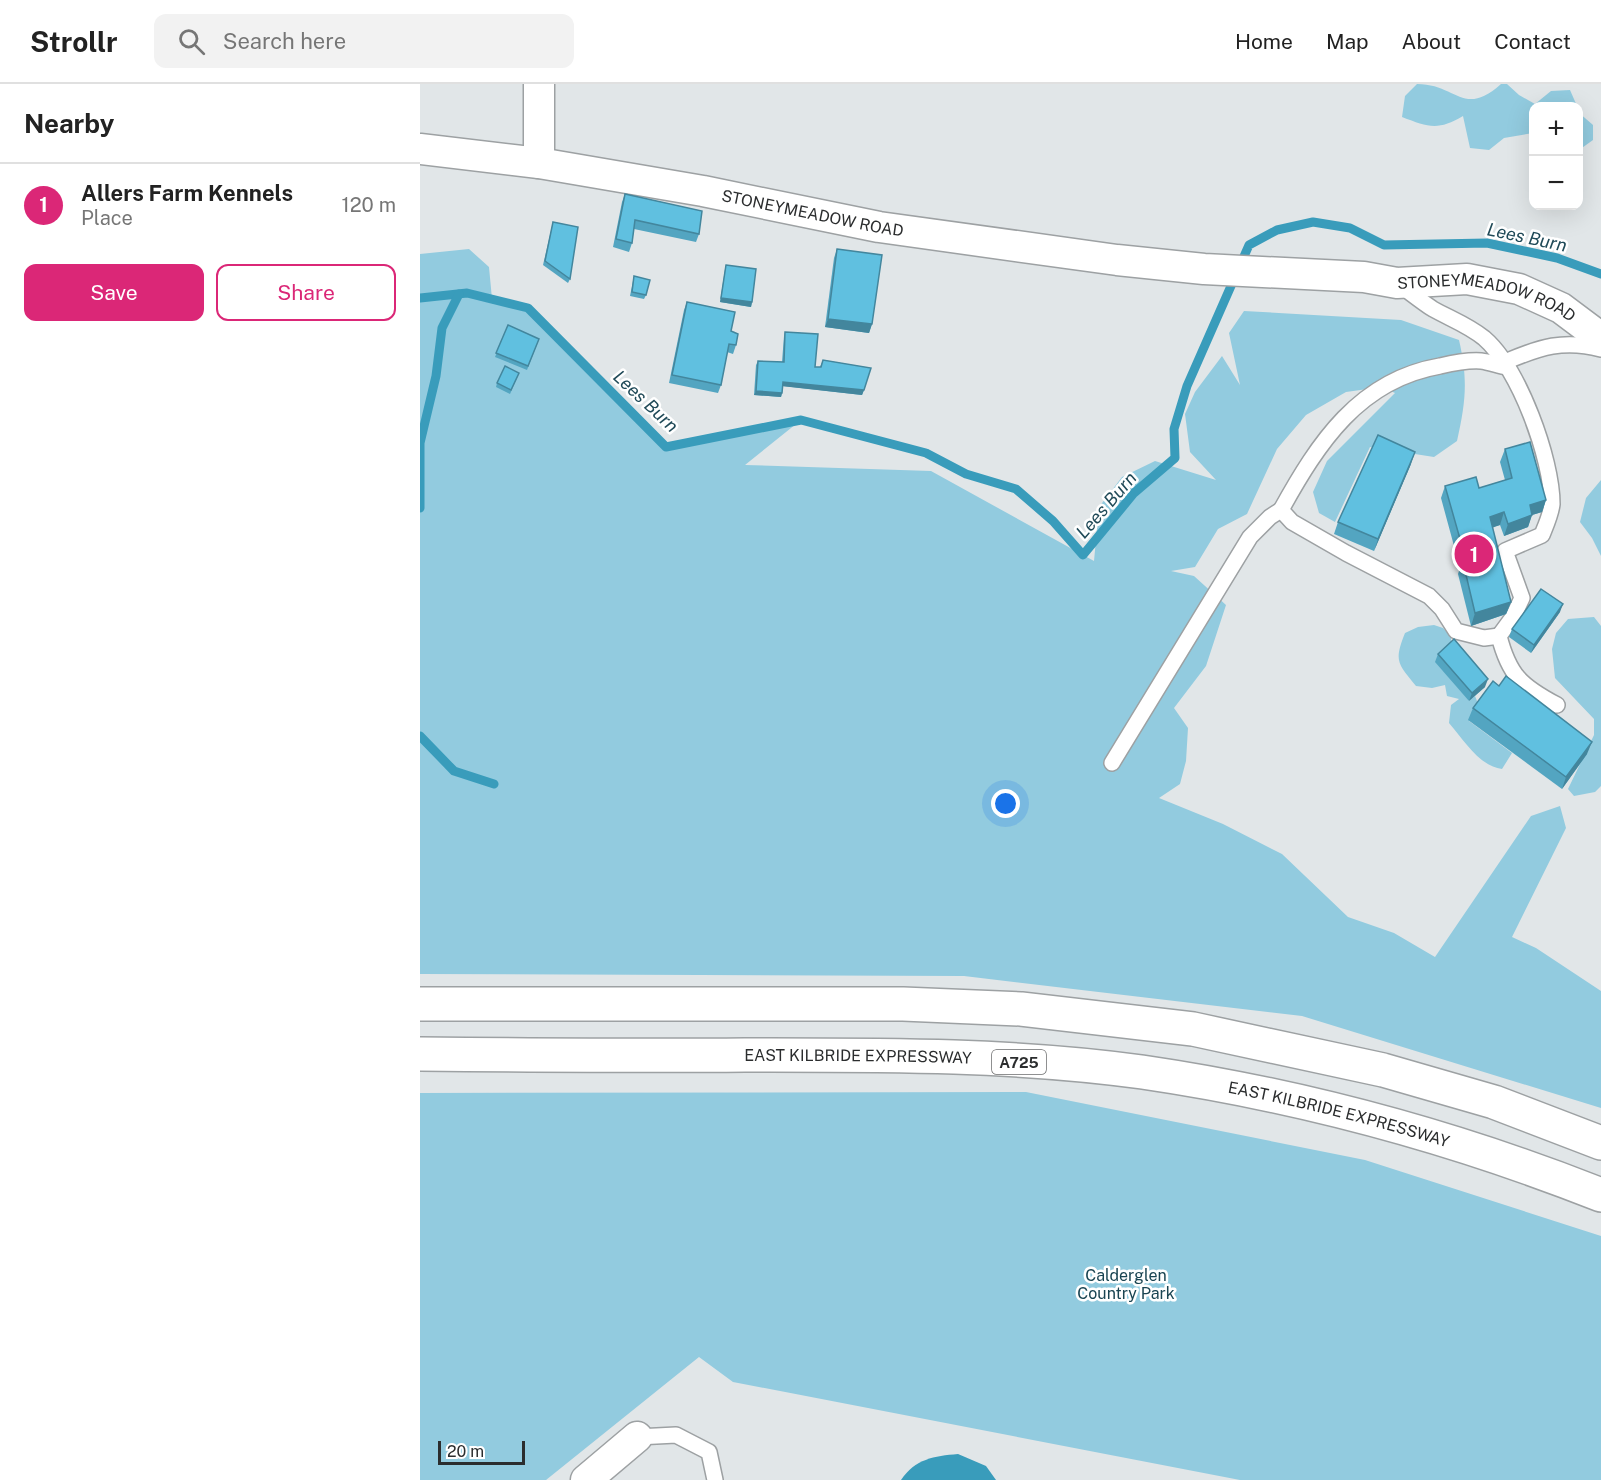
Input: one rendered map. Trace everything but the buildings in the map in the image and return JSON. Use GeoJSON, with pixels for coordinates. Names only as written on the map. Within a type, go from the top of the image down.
{"type":"FeatureCollection","features":[{"type":"Feature","properties":{"kind":"highway"},"geometry":{"type":"LineString","coordinates":[[420,1004],[903,1004],[1021,1010],[1193,1029],[1383,1070],[1494,1102],[1601,1143]]}},
{"type":"Feature","properties":{"kind":"highway","name":"EAST KILBRIDE EXPRESSWAY"},"geometry":{"type":"LineString","coordinates":[[420,1054],[881,1055],[1040,1063],[1140,1072],[1254,1091],[1458,1143],[1601,1195]]}},
{"type":"Feature","properties":{"kind":"street"},"geometry":{"type":"LineString","coordinates":[[539,84],[539,163]]}},
{"type":"Feature","properties":{"kind":"street","name":"STONEYMEADOW ROAD"},"geometry":{"type":"LineString","coordinates":[[420,150],[539,163],[703,191],[879,227],[1204,269],[1364,277],[1397,283],[1467,279],[1519,289],[1561,308],[1601,338]]}},
{"type":"Feature","properties":{"kind":"street"},"geometry":{"type":"LineString","coordinates":[[586,1480],[637,1437]]}},
{"type":"Feature","properties":{"kind":"lane"},"geometry":{"type":"LineString","coordinates":[[1397,283],[1434,309],[1464,323],[1486,340],[1507,364],[1524,397],[1550,477],[1552,507],[1542,535],[1505,551],[1522,598],[1499,636],[1508,666],[1520,682],[1532,692],[1557,705]]}},
{"type":"Feature","properties":{"kind":"lane"},"geometry":{"type":"LineString","coordinates":[[1112,763],[1250,537],[1270,517],[1281,510],[1322,441],[1352,409],[1382,387],[1427,368],[1480,361],[1507,364],[1527,352],[1577,342],[1601,349]]}},
{"type":"Feature","properties":{"kind":"lane"},"geometry":{"type":"LineString","coordinates":[[1281,510],[1292,522],[1429,596],[1442,609],[1456,631],[1484,638],[1499,636]]}},
{"type":"Feature","properties":{"kind":"lane"},"geometry":{"type":"LineString","coordinates":[[637,1437],[676,1435],[709,1452],[715,1480]]}},
{"type":"Feature","properties":{"kind":"green space"},"geometry":{"type":"Polygon","coordinates":[[[1417,84],[1431,85],[1468,99],[1488,94],[1501,84],[1507,84],[1531,102],[1529,102],[1529,134],[1504,138],[1489,150],[1470,148],[1463,116],[1440,126],[1419,123],[1402,117],[1405,96],[1417,84]]]}},
{"type":"Feature","properties":{"kind":"green space"},"geometry":{"type":"Polygon","coordinates":[[[1570,90],[1575,102],[1537,102],[1551,91],[1570,90]]]}},
{"type":"Feature","properties":{"kind":"green space"},"geometry":{"type":"Polygon","coordinates":[[[1583,116],[1593,125],[1593,140],[1583,147],[1583,116]]]}},
{"type":"Feature","properties":{"kind":"green space"},"geometry":{"type":"Polygon","coordinates":[[[469,249],[489,267],[492,299],[528,308],[666,447],[801,420],[745,465],[931,471],[1094,561],[1099,507],[1122,477],[1155,461],[1216,480],[1190,452],[1185,414],[1195,392],[1222,356],[1240,385],[1229,333],[1244,311],[1401,320],[1459,340],[1465,390],[1457,441],[1434,457],[1370,447],[1335,522],[1319,513],[1313,492],[1327,461],[1395,393],[1382,387],[1346,392],[1306,415],[1277,449],[1247,514],[1218,529],[1195,567],[1171,571],[1194,576],[1226,605],[1206,666],[1174,708],[1188,728],[1186,761],[1180,784],[1159,798],[1223,824],[1282,854],[1348,917],[1394,933],[1435,957],[1531,816],[1560,806],[1566,828],[1512,937],[1536,948],[1601,991],[1601,1108],[1302,1016],[964,976],[420,974],[420,254],[469,249]]]}},
{"type":"Feature","properties":{"kind":"green space"},"geometry":{"type":"Polygon","coordinates":[[[1601,480],[1601,556],[1592,538],[1580,522],[1586,498],[1601,480]]]}},
{"type":"Feature","properties":{"kind":"green space"},"geometry":{"type":"Polygon","coordinates":[[[1594,617],[1601,626],[1601,786],[1595,792],[1574,796],[1568,789],[1594,735],[1594,719],[1555,678],[1552,649],[1556,633],[1568,619],[1594,617]]]}},
{"type":"Feature","properties":{"kind":"green space"},"geometry":{"type":"Polygon","coordinates":[[[1434,625],[1443,628],[1451,636],[1451,648],[1469,701],[1475,696],[1479,706],[1469,721],[1512,753],[1502,769],[1479,758],[1449,723],[1451,705],[1459,699],[1447,696],[1445,685],[1432,688],[1416,686],[1401,667],[1399,650],[1405,633],[1418,627],[1434,625]]]}},
{"type":"Feature","properties":{"kind":"green space","name":"Calderglen Country Park"},"geometry":{"type":"Polygon","coordinates":[[[1026,1092],[1365,1160],[1601,1236],[1601,1480],[1240,1480],[733,1382],[699,1357],[546,1480],[420,1480],[420,1093],[1026,1092]]]}},
{"type":"Feature","properties":{"kind":"shaded area"},"geometry":{"type":"Polygon","coordinates":[[[958,1454],[986,1466],[996,1480],[901,1480],[912,1467],[919,1463],[941,1456],[958,1454]]]}},
{"type":"Feature","properties":{"kind":"waterway","name":"Lees Burn"},"geometry":{"type":"LineString","coordinates":[[420,298],[467,293],[528,308],[666,447],[801,420],[926,453],[966,474],[1016,489],[1053,521],[1083,555],[1134,493],[1175,458],[1174,429],[1187,386],[1249,245],[1277,230],[1313,222],[1350,228],[1384,245],[1487,243],[1557,258],[1601,274]]}},
{"type":"Feature","properties":{"kind":"waterway"},"geometry":{"type":"LineString","coordinates":[[420,508],[420,443],[436,376],[442,328],[459,294]]}},
{"type":"Feature","properties":{"kind":"waterway"},"geometry":{"type":"LineString","coordinates":[[420,736],[454,771],[494,784]]}},
{"type":"Feature","properties":{"kind":"place","name":"Allers Farm Kennels"},"geometry":{"type":"Point","coordinates":[1474,554]}}]}
